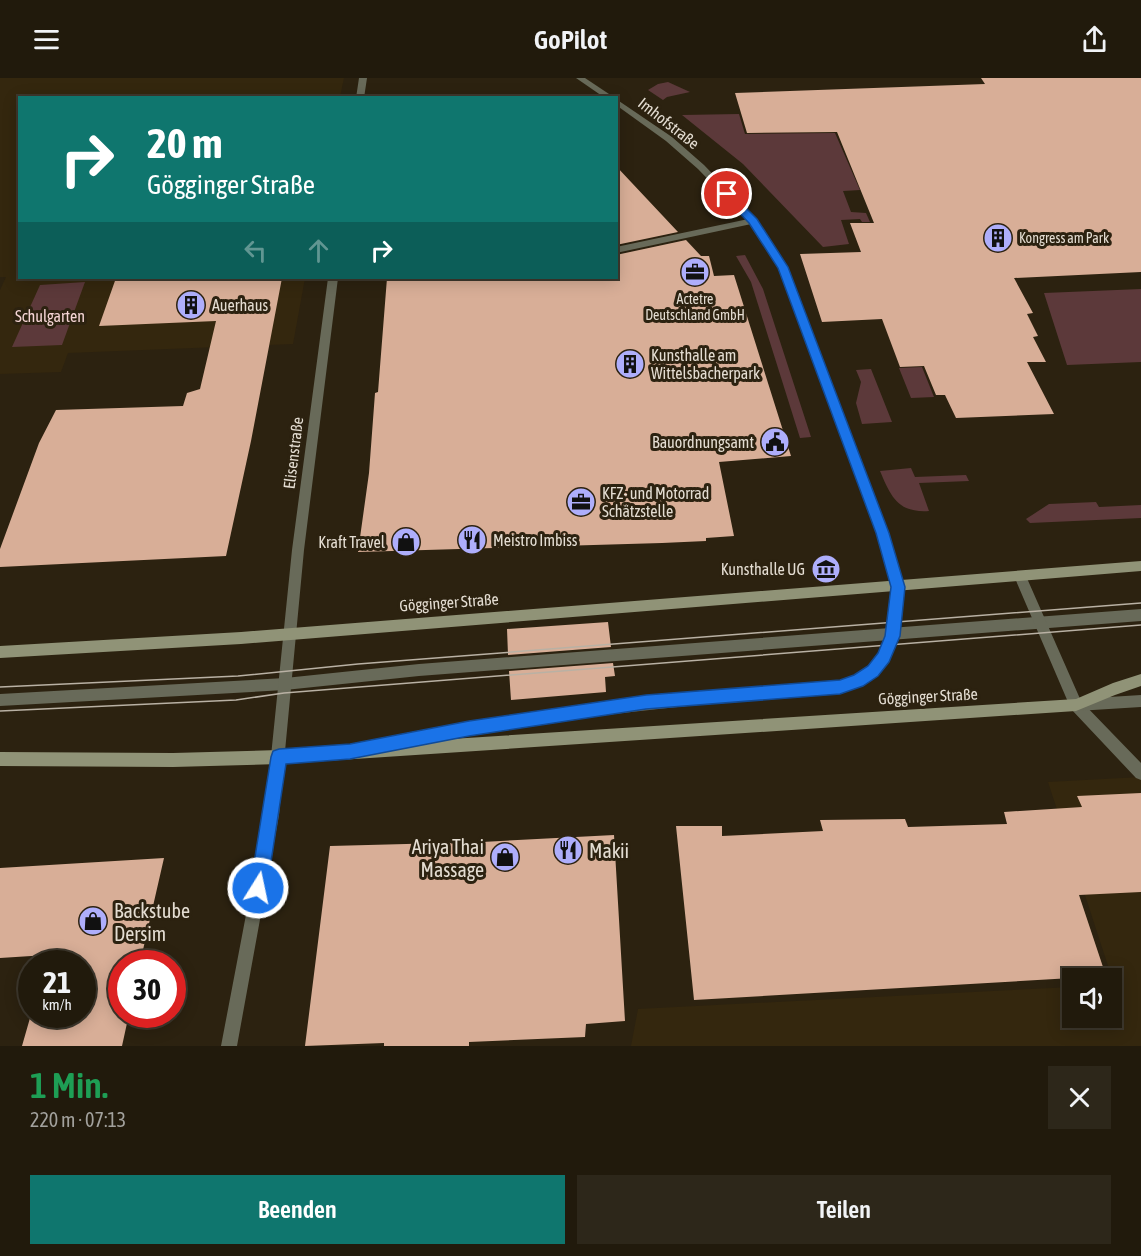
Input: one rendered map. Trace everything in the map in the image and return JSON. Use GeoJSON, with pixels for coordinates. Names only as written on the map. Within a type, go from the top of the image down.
{"type":"FeatureCollection","features":[{"type":"Feature","properties":{"kind":"main road","name":"Gögginger Straße"},"geometry":{"type":"LineString","coordinates":[[0,652],[242,638],[1141,566]]}},
{"type":"Feature","properties":{"kind":"main road","name":"Gögginger Straße"},"geometry":{"type":"LineString","coordinates":[[0,759],[173,760],[279,757],[1076,705],[1141,680]]}},
{"type":"Feature","properties":{"kind":"street"},"geometry":{"type":"LineString","coordinates":[[360,96],[363,78]]}},
{"type":"Feature","properties":{"kind":"street"},"geometry":{"type":"LineString","coordinates":[[580,78],[608,96]]}},
{"type":"Feature","properties":{"kind":"street","name":"Imhofstraße"},"geometry":{"type":"LineString","coordinates":[[618,102],[669,139],[693,160],[753,221],[783,267],[883,533],[898,587]]}},
{"type":"Feature","properties":{"kind":"street"},"geometry":{"type":"LineString","coordinates":[[618,250],[753,221]]}},
{"type":"Feature","properties":{"kind":"street","name":"Elisenstraße"},"geometry":{"type":"LineString","coordinates":[[290,633],[297,549],[333,279]]}},
{"type":"Feature","properties":{"kind":"street"},"geometry":{"type":"LineString","coordinates":[[1020,576],[1076,705],[1141,773]]}},
{"type":"Feature","properties":{"kind":"street","name":"Gögginger Straße"},"geometry":{"type":"LineString","coordinates":[[350,752],[406,739],[600,708],[646,702],[840,687],[858,681],[873,671],[884,657],[892,636],[898,587]]}},
{"type":"Feature","properties":{"kind":"street"},"geometry":{"type":"LineString","coordinates":[[0,700],[285,684],[419,670],[892,636],[1141,615]]}},
{"type":"Feature","properties":{"kind":"street"},"geometry":{"type":"LineString","coordinates":[[229,1046],[272,815],[290,633]]}},
{"type":"Feature","properties":{"kind":"street","name":"Gögginger Straße"},"geometry":{"type":"LineString","coordinates":[[1076,705],[1141,701]]}},
{"type":"Feature","properties":{"kind":"shaded area"},"geometry":{"type":"Polygon","coordinates":[[[0,78],[344,78],[340,96],[18,96],[18,279],[305,279],[293,344],[68,353],[61,372],[0,374],[0,290],[6,277],[0,277],[0,78]]]}},
{"type":"Feature","properties":{"kind":"shaded area"},"geometry":{"type":"Polygon","coordinates":[[[1141,777],[1141,1046],[631,1046],[638,1009],[1062,988],[1062,1028],[1122,1028],[1122,968],[1109,968],[1048,782],[1141,777]]]}},
{"type":"Feature","properties":{"kind":"green space"},"geometry":{"type":"Polygon","coordinates":[[[668,82],[690,92],[663,100],[648,90],[658,84],[668,82]]]}},
{"type":"Feature","properties":{"kind":"green space"},"geometry":{"type":"Polygon","coordinates":[[[739,114],[745,134],[835,133],[860,190],[843,191],[851,212],[866,213],[870,222],[862,222],[860,219],[841,220],[849,244],[823,247],[743,164],[682,115],[739,114]]]}},
{"type":"Feature","properties":{"kind":"green space"},"geometry":{"type":"Polygon","coordinates":[[[745,255],[763,289],[811,437],[800,438],[751,282],[736,256],[745,255]]]}},
{"type":"Feature","properties":{"kind":"green space","name":"Schulgarten"},"geometry":{"type":"Polygon","coordinates":[[[85,282],[62,345],[12,347],[40,285],[85,282]]]}},
{"type":"Feature","properties":{"kind":"green space"},"geometry":{"type":"Polygon","coordinates":[[[1141,289],[1141,362],[1067,365],[1044,293],[1141,289]]]}},
{"type":"Feature","properties":{"kind":"green space"},"geometry":{"type":"Polygon","coordinates":[[[922,367],[934,397],[911,398],[899,368],[922,367]]]}},
{"type":"Feature","properties":{"kind":"green space"},"geometry":{"type":"Polygon","coordinates":[[[871,369],[892,422],[862,424],[856,403],[861,382],[856,370],[871,369]]]}},
{"type":"Feature","properties":{"kind":"green space"},"geometry":{"type":"Polygon","coordinates":[[[911,468],[915,477],[966,475],[969,481],[919,483],[929,511],[918,511],[897,502],[880,471],[911,468]]]}},
{"type":"Feature","properties":{"kind":"green space"},"geometry":{"type":"Polygon","coordinates":[[[1096,502],[1099,507],[1141,505],[1141,518],[1030,523],[1026,519],[1049,504],[1096,502]]]}},
{"type":"Feature","properties":{"kind":"building","name":"Kongress am Park"},"geometry":{"type":"Polygon","coordinates":[[[981,78],[1141,78],[1141,272],[1014,278],[1033,313],[1027,314],[1038,336],[1033,337],[1046,362],[1027,362],[1054,414],[956,418],[945,395],[936,395],[924,366],[900,367],[882,319],[822,322],[800,254],[861,252],[850,223],[874,223],[837,132],[747,133],[735,93],[985,84],[981,78]]]}},
{"type":"Feature","properties":{"kind":"building"},"geometry":{"type":"Polygon","coordinates":[[[618,168],[678,232],[618,245],[618,168]]]}},
{"type":"Feature","properties":{"kind":"building"},"geometry":{"type":"Polygon","coordinates":[[[686,240],[701,256],[709,256],[714,276],[734,275],[791,456],[719,462],[734,536],[706,538],[706,541],[662,543],[358,552],[369,473],[375,393],[378,392],[387,279],[618,279],[618,255],[686,240]]]}},
{"type":"Feature","properties":{"kind":"building"},"geometry":{"type":"Polygon","coordinates":[[[116,279],[282,279],[226,556],[0,567],[0,549],[39,443],[56,410],[183,406],[187,393],[200,389],[216,321],[99,326],[116,279]]]}},
{"type":"Feature","properties":{"kind":"building"},"geometry":{"type":"Polygon","coordinates":[[[608,622],[611,647],[508,655],[507,629],[608,622]]]}},
{"type":"Feature","properties":{"kind":"building"},"geometry":{"type":"Polygon","coordinates":[[[613,663],[615,676],[605,677],[606,692],[511,700],[509,671],[613,663]]]}},
{"type":"Feature","properties":{"kind":"building"},"geometry":{"type":"Polygon","coordinates":[[[1141,793],[1141,892],[1079,895],[1103,968],[1062,968],[1062,979],[694,1000],[676,826],[722,826],[722,836],[823,831],[820,820],[905,819],[908,827],[1007,824],[1004,812],[1082,807],[1077,796],[1141,793]]]}},
{"type":"Feature","properties":{"kind":"building"},"geometry":{"type":"Polygon","coordinates":[[[614,835],[625,1021],[586,1024],[585,1037],[469,1042],[469,1046],[384,1046],[384,1043],[305,1046],[330,846],[482,842],[614,835]]]}},
{"type":"Feature","properties":{"kind":"building"},"geometry":{"type":"Polygon","coordinates":[[[164,858],[143,950],[108,950],[108,1028],[126,1028],[122,1046],[22,1046],[27,1028],[96,1028],[96,950],[18,950],[18,957],[0,958],[0,868],[164,858]]]}},
{"type":"Feature","properties":{"kind":"tram line"},"geometry":{"type":"LineString","coordinates":[[0,687],[238,676],[358,664],[1141,603]]}},
{"type":"Feature","properties":{"kind":"tram line"},"geometry":{"type":"LineString","coordinates":[[0,711],[236,700],[284,693],[1141,625]]}},
{"type":"Feature","properties":{"kind":"place","name":"Kongress am Park"},"geometry":{"type":"Point","coordinates":[998,238]}},
{"type":"Feature","properties":{"kind":"place","name":"Actetre Deutschland GmbH"},"geometry":{"type":"Point","coordinates":[695,272]}},
{"type":"Feature","properties":{"kind":"place","name":"Auerhaus"},"geometry":{"type":"Point","coordinates":[191,305]}},
{"type":"Feature","properties":{"kind":"place","name":"Kunsthalle am Wittelsbacherpark"},"geometry":{"type":"Point","coordinates":[630,364]}},
{"type":"Feature","properties":{"kind":"place","name":"Bauordnungsamt"},"geometry":{"type":"Point","coordinates":[775,442]}},
{"type":"Feature","properties":{"kind":"place","name":"KFZ- und Motorrad Schätzstelle"},"geometry":{"type":"Point","coordinates":[581,502]}},
{"type":"Feature","properties":{"kind":"place","name":"Meistro Imbiss"},"geometry":{"type":"Point","coordinates":[472,540]}},
{"type":"Feature","properties":{"kind":"place","name":"Kraft Travel"},"geometry":{"type":"Point","coordinates":[406,542]}},
{"type":"Feature","properties":{"kind":"place","name":"Kunsthalle UG"},"geometry":{"type":"Point","coordinates":[826,569]}},
{"type":"Feature","properties":{"kind":"place","name":"Makii"},"geometry":{"type":"Point","coordinates":[568,850]}},
{"type":"Feature","properties":{"kind":"place","name":"Ariya Thai Massage"},"geometry":{"type":"Point","coordinates":[505,857]}},
{"type":"Feature","properties":{"kind":"place","name":"Backstube Dersim"},"geometry":{"type":"Point","coordinates":[93,921]}},
{"type":"Feature","properties":{"kind":"route"},"geometry":{"type":"LineString","coordinates":[[258,888],[272,815],[279,757],[350,752],[469,728],[646,702],[840,687],[858,681],[873,671],[884,657],[892,636],[898,587],[883,533],[783,267],[753,221],[727,194]]}}]}
